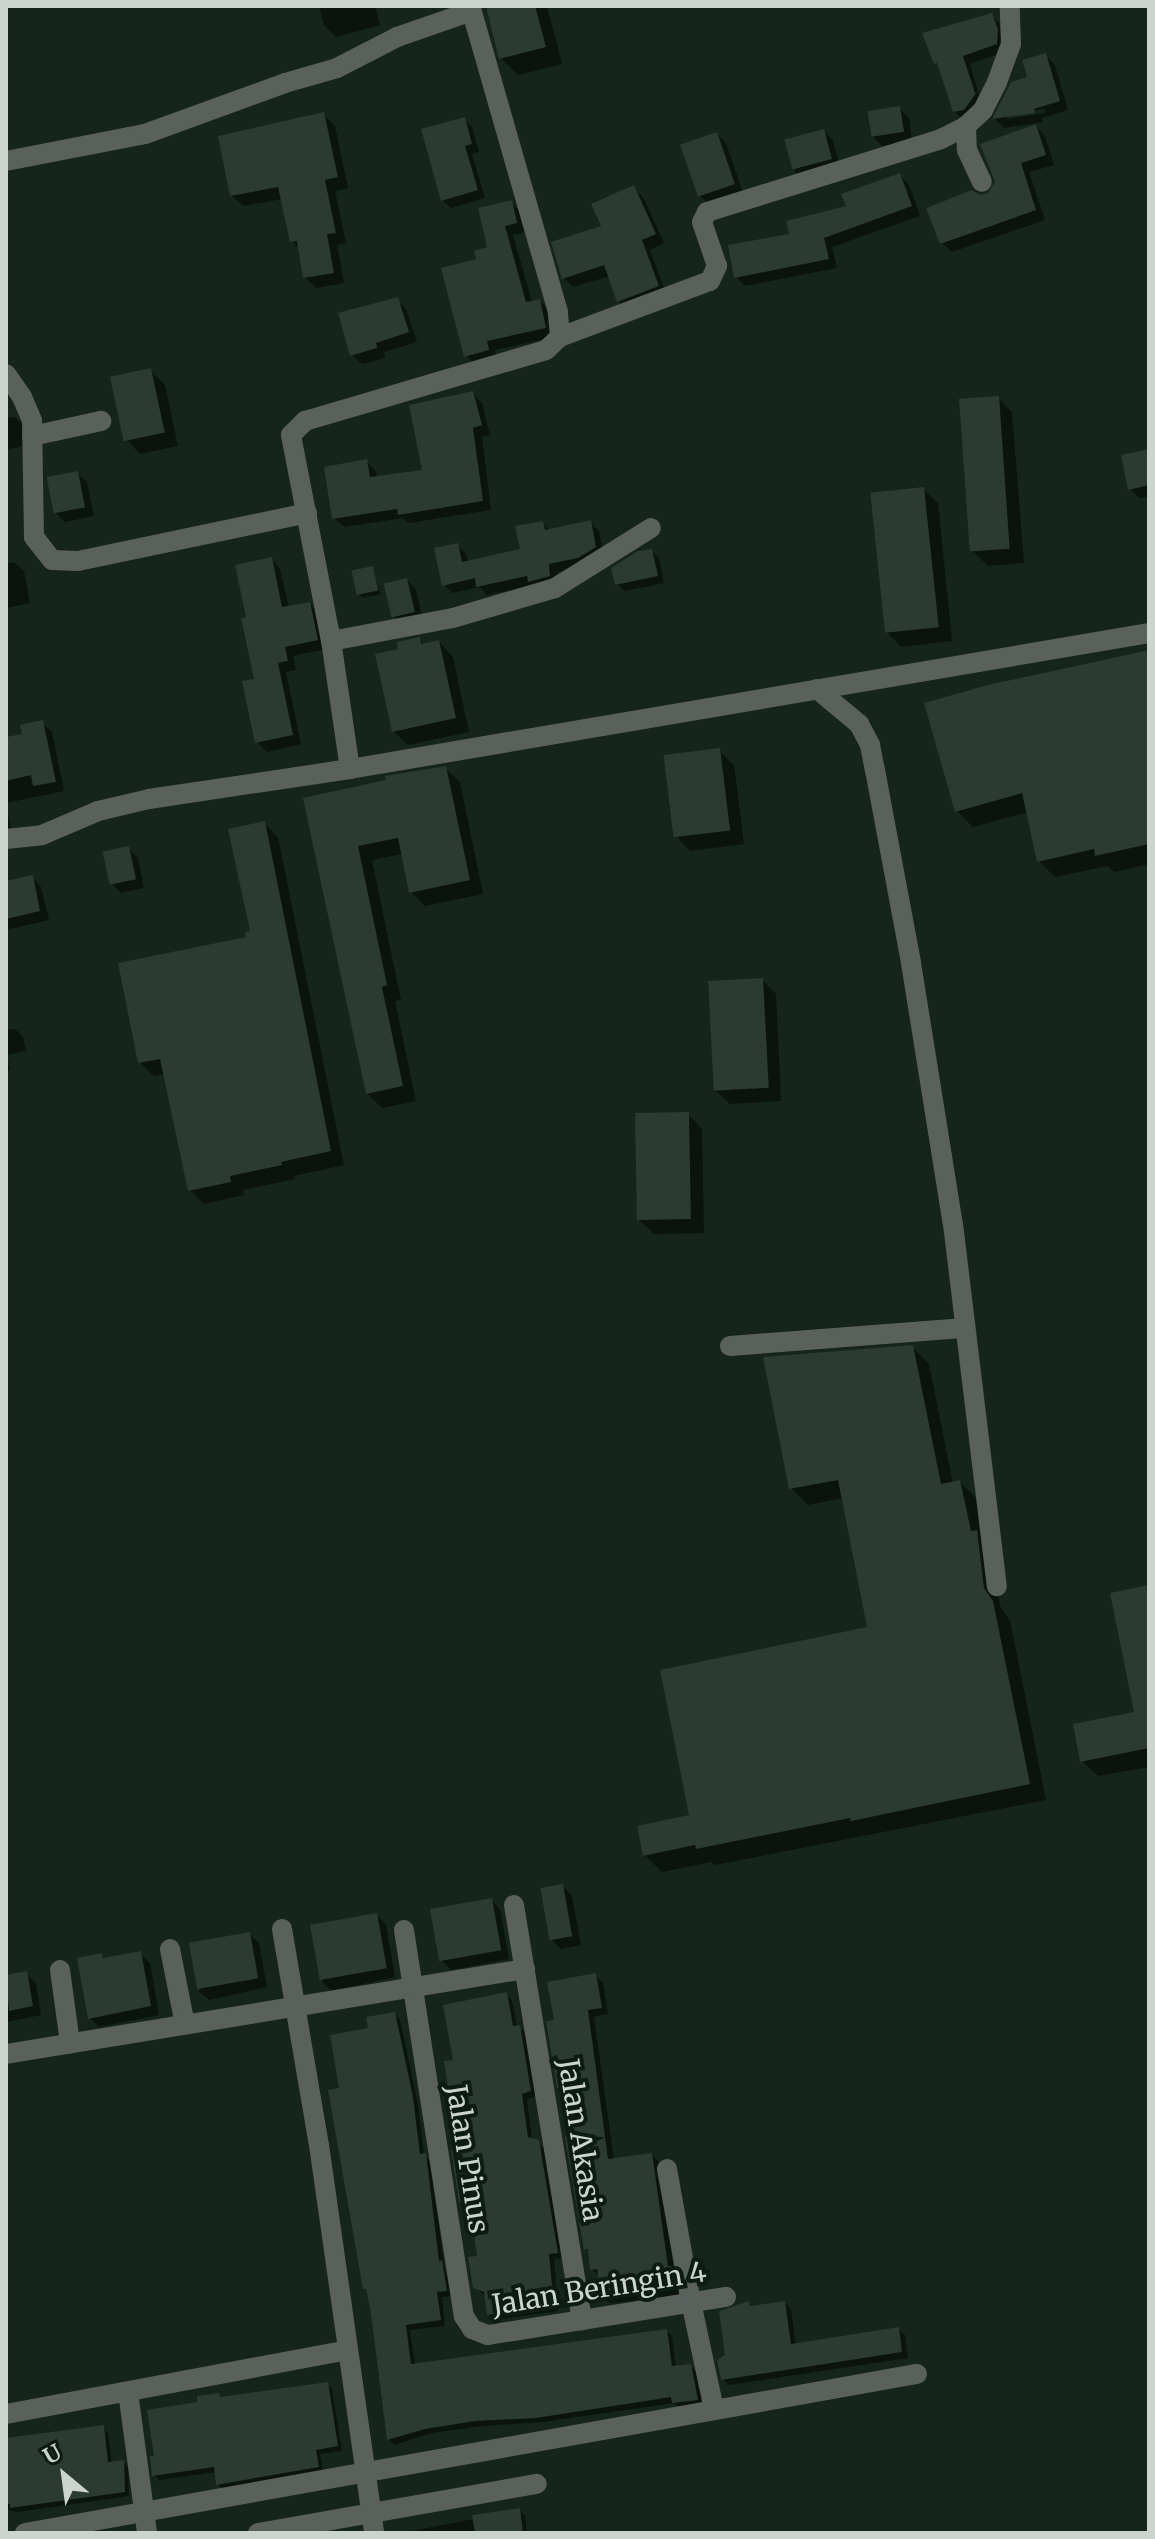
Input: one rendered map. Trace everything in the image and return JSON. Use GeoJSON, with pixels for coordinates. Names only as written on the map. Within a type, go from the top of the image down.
{"type":"FeatureCollection","features":[{"type":"Feature","properties":{"kind":"street"},"geometry":{"type":"LineString","coordinates":[[350,769],[331,641],[307,513],[290,444],[296,427],[305,421],[546,350],[560,337],[710,281],[717,266],[702,222],[707,212],[941,139],[966,126],[983,110],[997,82],[1011,44],[1010,7]]}},
{"type":"Feature","properties":{"kind":"street"},"geometry":{"type":"LineString","coordinates":[[6,161],[145,134],[285,83],[337,68],[397,37],[471,9],[558,312],[560,337]]}},
{"type":"Feature","properties":{"kind":"street"},"geometry":{"type":"LineString","coordinates":[[966,126],[967,150],[982,182]]}},
{"type":"Feature","properties":{"kind":"street"},"geometry":{"type":"LineString","coordinates":[[6,374],[22,397],[32,421],[34,537],[52,560],[78,561],[307,513]]}},
{"type":"Feature","properties":{"kind":"street"},"geometry":{"type":"LineString","coordinates":[[32,436],[101,421]]}},
{"type":"Feature","properties":{"kind":"street"},"geometry":{"type":"LineString","coordinates":[[331,641],[453,618],[555,588],[651,528]]}},
{"type":"Feature","properties":{"kind":"street"},"geometry":{"type":"LineString","coordinates":[[6,839],[42,835],[98,811],[149,799],[350,769],[1149,633]]}},
{"type":"Feature","properties":{"kind":"street"},"geometry":{"type":"LineString","coordinates":[[817,689],[859,724],[870,745],[935,1103],[997,1586]]}},
{"type":"Feature","properties":{"kind":"street"},"geometry":{"type":"LineString","coordinates":[[730,1346],[965,1328]]}},
{"type":"Feature","properties":{"kind":"street","name":"Jalan Akasia"},"geometry":{"type":"LineString","coordinates":[[514,1905],[582,2320]]}},
{"type":"Feature","properties":{"kind":"street"},"geometry":{"type":"LineString","coordinates":[[282,1929],[372,2523]]}},
{"type":"Feature","properties":{"kind":"street","name":"Jalan Pinus"},"geometry":{"type":"LineString","coordinates":[[404,1930],[464,2316],[479,2334]]}},
{"type":"Feature","properties":{"kind":"street"},"geometry":{"type":"LineString","coordinates":[[170,1949],[185,2025]]}},
{"type":"Feature","properties":{"kind":"street"},"geometry":{"type":"LineString","coordinates":[[6,2054],[525,1969]]}},
{"type":"Feature","properties":{"kind":"street"},"geometry":{"type":"LineString","coordinates":[[60,1970],[70,2043]]}},
{"type":"Feature","properties":{"kind":"street"},"geometry":{"type":"LineString","coordinates":[[667,2169],[714,2409]]}},
{"type":"Feature","properties":{"kind":"street","name":"Jalan Beringin 4"},"geometry":{"type":"LineString","coordinates":[[479,2334],[726,2297]]}},
{"type":"Feature","properties":{"kind":"street"},"geometry":{"type":"LineString","coordinates":[[6,2414],[348,2350]]}},
{"type":"Feature","properties":{"kind":"street"},"geometry":{"type":"LineString","coordinates":[[25,2533],[145,2524],[364,2474],[917,2374]]}},
{"type":"Feature","properties":{"kind":"street"},"geometry":{"type":"LineString","coordinates":[[128,2392],[145,2524]]}},
{"type":"Feature","properties":{"kind":"street"},"geometry":{"type":"LineString","coordinates":[[258,2533],[372,2523],[537,2484]]}},
{"type":"Feature","properties":{"kind":"building"},"geometry":{"type":"Polygon","coordinates":[[[486,6],[535,6],[546,47],[499,59],[486,6]]]}},
{"type":"Feature","properties":{"kind":"building"},"geometry":{"type":"Polygon","coordinates":[[[992,13],[998,29],[997,44],[963,56],[977,92],[964,110],[953,112],[937,63],[934,64],[922,33],[992,13]]]}},
{"type":"Feature","properties":{"kind":"building"},"geometry":{"type":"Polygon","coordinates":[[[1046,53],[1060,101],[1034,109],[1035,113],[992,119],[1011,82],[1027,77],[1022,60],[1046,53]]]}},
{"type":"Feature","properties":{"kind":"building"},"geometry":{"type":"Polygon","coordinates":[[[900,106],[904,132],[871,137],[867,111],[900,106]]]}},
{"type":"Feature","properties":{"kind":"building"},"geometry":{"type":"Polygon","coordinates":[[[324,112],[338,177],[325,180],[336,233],[327,234],[334,273],[303,278],[297,241],[290,242],[278,187],[230,196],[218,136],[324,112]]]}},
{"type":"Feature","properties":{"kind":"building"},"geometry":{"type":"Polygon","coordinates":[[[465,117],[472,144],[465,146],[478,190],[441,201],[421,129],[465,117]]]}},
{"type":"Feature","properties":{"kind":"building"},"geometry":{"type":"Polygon","coordinates":[[[1036,124],[1046,155],[1021,163],[1036,210],[940,244],[926,208],[972,190],[980,195],[988,193],[995,182],[980,144],[1036,124]]]}},
{"type":"Feature","properties":{"kind":"building"},"geometry":{"type":"Polygon","coordinates":[[[824,129],[832,159],[792,170],[784,140],[824,129]]]}},
{"type":"Feature","properties":{"kind":"building"},"geometry":{"type":"Polygon","coordinates":[[[717,132],[735,184],[698,197],[680,145],[717,132]]]}},
{"type":"Feature","properties":{"kind":"building"},"geometry":{"type":"Polygon","coordinates":[[[900,173],[912,206],[824,238],[829,259],[734,278],[728,245],[789,234],[786,221],[846,206],[841,194],[900,173]]]}},
{"type":"Feature","properties":{"kind":"building"},"geometry":{"type":"Polygon","coordinates":[[[634,185],[656,234],[642,240],[659,286],[617,302],[604,265],[562,279],[551,242],[601,226],[591,204],[634,185]]]}},
{"type":"Feature","properties":{"kind":"building"},"geometry":{"type":"Polygon","coordinates":[[[512,200],[517,223],[505,226],[526,302],[540,299],[546,328],[487,341],[489,350],[464,357],[441,268],[476,259],[474,251],[487,247],[478,208],[512,200]]]}},
{"type":"Feature","properties":{"kind":"building"},"geometry":{"type":"Polygon","coordinates":[[[398,297],[409,332],[376,343],[377,348],[350,356],[338,313],[398,297]]]}},
{"type":"Feature","properties":{"kind":"building"},"geometry":{"type":"Polygon","coordinates":[[[151,368],[165,433],[124,441],[110,377],[151,368]]]}},
{"type":"Feature","properties":{"kind":"building"},"geometry":{"type":"Polygon","coordinates":[[[473,391],[482,425],[473,428],[483,501],[398,515],[397,509],[332,519],[324,467],[367,459],[370,477],[422,470],[409,405],[473,391]]]}},
{"type":"Feature","properties":{"kind":"building"},"geometry":{"type":"Polygon","coordinates":[[[999,396],[1010,549],[970,551],[959,399],[999,396]]]}},
{"type":"Feature","properties":{"kind":"building"},"geometry":{"type":"Polygon","coordinates":[[[1149,449],[1149,485],[1128,490],[1121,455],[1149,449]]]}},
{"type":"Feature","properties":{"kind":"building"},"geometry":{"type":"Polygon","coordinates":[[[78,471],[85,507],[54,513],[47,477],[78,471]]]}},
{"type":"Feature","properties":{"kind":"building"},"geometry":{"type":"Polygon","coordinates":[[[924,487],[939,627],[885,633],[870,493],[924,487]]]}},
{"type":"Feature","properties":{"kind":"building"},"geometry":{"type":"Polygon","coordinates":[[[591,520],[596,547],[578,558],[549,564],[550,576],[528,582],[527,576],[476,587],[475,578],[442,586],[434,548],[458,543],[462,562],[520,549],[515,526],[543,521],[545,530],[591,520]]]}},
{"type":"Feature","properties":{"kind":"building"},"geometry":{"type":"Polygon","coordinates":[[[652,549],[658,576],[615,585],[611,568],[638,551],[652,549]]]}},
{"type":"Feature","properties":{"kind":"building"},"geometry":{"type":"Polygon","coordinates":[[[272,557],[282,607],[310,602],[318,640],[285,647],[288,661],[278,663],[293,735],[255,743],[242,681],[254,679],[241,618],[246,617],[235,565],[272,557]]]}},
{"type":"Feature","properties":{"kind":"building"},"geometry":{"type":"Polygon","coordinates":[[[373,566],[378,590],[357,595],[351,571],[373,566]]]}},
{"type":"Feature","properties":{"kind":"building"},"geometry":{"type":"Polygon","coordinates":[[[407,578],[415,612],[391,618],[384,583],[407,578]]]}},
{"type":"Feature","properties":{"kind":"building"},"geometry":{"type":"Polygon","coordinates":[[[420,637],[421,644],[439,640],[456,718],[392,732],[375,654],[398,649],[397,642],[420,637]]]}},
{"type":"Feature","properties":{"kind":"building"},"geometry":{"type":"Polygon","coordinates":[[[1149,650],[1149,844],[1095,856],[1094,849],[1037,862],[1022,793],[955,812],[924,703],[988,685],[1149,650]]]}},
{"type":"Feature","properties":{"kind":"building"},"geometry":{"type":"Polygon","coordinates":[[[43,720],[56,782],[33,786],[31,775],[6,781],[6,737],[22,734],[20,725],[43,720]]]}},
{"type":"Feature","properties":{"kind":"building"},"geometry":{"type":"Polygon","coordinates":[[[720,748],[730,830],[674,837],[663,755],[720,748]]]}},
{"type":"Feature","properties":{"kind":"building"},"geometry":{"type":"Polygon","coordinates":[[[446,766],[470,880],[409,893],[398,838],[358,846],[387,985],[382,987],[403,1086],[366,1094],[303,798],[386,780],[385,776],[446,766]]]}},
{"type":"Feature","properties":{"kind":"building"},"geometry":{"type":"Polygon","coordinates":[[[265,821],[331,1151],[230,1176],[231,1182],[188,1191],[160,1059],[138,1063],[118,963],[246,937],[245,932],[250,931],[228,829],[265,821]]]}},
{"type":"Feature","properties":{"kind":"building"},"geometry":{"type":"Polygon","coordinates":[[[129,846],[136,879],[110,885],[103,852],[129,846]]]}},
{"type":"Feature","properties":{"kind":"building"},"geometry":{"type":"Polygon","coordinates":[[[33,875],[40,911],[6,919],[6,881],[33,875]]]}},
{"type":"Feature","properties":{"kind":"building"},"geometry":{"type":"Polygon","coordinates":[[[763,978],[769,1088],[714,1091],[708,981],[763,978]]]}},
{"type":"Feature","properties":{"kind":"building"},"geometry":{"type":"Polygon","coordinates":[[[689,1112],[691,1219],[637,1220],[635,1113],[689,1112]]]}},
{"type":"Feature","properties":{"kind":"building"},"geometry":{"type":"Polygon","coordinates":[[[913,1345],[941,1484],[960,1480],[971,1531],[977,1530],[984,1588],[993,1601],[1030,1784],[851,1821],[850,1818],[696,1849],[695,1845],[643,1856],[637,1826],[689,1815],[660,1670],[867,1627],[838,1480],[789,1489],[763,1357],[913,1345]]]}},
{"type":"Feature","properties":{"kind":"building"},"geometry":{"type":"Polygon","coordinates":[[[1149,1585],[1149,1748],[1080,1762],[1073,1724],[1134,1712],[1110,1593],[1149,1585]]]}},
{"type":"Feature","properties":{"kind":"building"},"geometry":{"type":"Polygon","coordinates":[[[563,1884],[572,1936],[550,1940],[540,1888],[563,1884]]]}},
{"type":"Feature","properties":{"kind":"building"},"geometry":{"type":"Polygon","coordinates":[[[492,1898],[501,1950],[439,1961],[430,1909],[492,1898]]]}},
{"type":"Feature","properties":{"kind":"building"},"geometry":{"type":"Polygon","coordinates":[[[377,1913],[387,1968],[320,1980],[310,1925],[377,1913]]]}},
{"type":"Feature","properties":{"kind":"building"},"geometry":{"type":"Polygon","coordinates":[[[250,1932],[258,1978],[197,1989],[189,1943],[250,1932]]]}},
{"type":"Feature","properties":{"kind":"building"},"geometry":{"type":"Polygon","coordinates":[[[141,1951],[151,2006],[88,2019],[77,1958],[102,1953],[103,1958],[141,1951]]]}},
{"type":"Feature","properties":{"kind":"building"},"geometry":{"type":"Polygon","coordinates":[[[27,1971],[33,2006],[9,2011],[6,1975],[27,1971]]]}},
{"type":"Feature","properties":{"kind":"building"},"geometry":{"type":"Polygon","coordinates":[[[596,1973],[602,2008],[588,2010],[608,2159],[652,2153],[668,2266],[671,2266],[675,2289],[601,2297],[597,2269],[590,2270],[588,2249],[584,2250],[565,2137],[569,2136],[562,2087],[557,2088],[546,2021],[554,2020],[547,1982],[596,1973]]]}},
{"type":"Feature","properties":{"kind":"building"},"geometry":{"type":"Polygon","coordinates":[[[507,1992],[513,2026],[520,2025],[531,2091],[522,2094],[528,2137],[539,2140],[558,2253],[549,2254],[554,2306],[487,2315],[484,2292],[473,2288],[468,2257],[477,2256],[470,2201],[459,2202],[451,2150],[457,2149],[444,2061],[453,2060],[443,2005],[507,1992]]]}},
{"type":"Feature","properties":{"kind":"building"},"geometry":{"type":"Polygon","coordinates":[[[395,2012],[413,2097],[420,2154],[426,2153],[439,2261],[442,2260],[447,2291],[437,2292],[441,2320],[406,2325],[411,2364],[667,2329],[672,2366],[691,2364],[698,2400],[672,2403],[671,2397],[536,2418],[475,2421],[425,2429],[387,2440],[371,2313],[366,2289],[363,2289],[328,2090],[339,2088],[330,2035],[368,2028],[366,2017],[395,2012]]]}},
{"type":"Feature","properties":{"kind":"building"},"geometry":{"type":"Polygon","coordinates":[[[749,2301],[750,2306],[785,2301],[791,2344],[899,2327],[902,2352],[721,2380],[717,2360],[725,2355],[719,2311],[749,2301]]]}},
{"type":"Feature","properties":{"kind":"building"},"geometry":{"type":"Polygon","coordinates":[[[328,2382],[338,2446],[316,2450],[319,2467],[216,2485],[214,2467],[152,2476],[150,2456],[154,2456],[147,2410],[197,2402],[197,2396],[219,2393],[220,2397],[328,2382]]]}},
{"type":"Feature","properties":{"kind":"building"},"geometry":{"type":"Polygon","coordinates":[[[104,2425],[108,2462],[124,2460],[125,2492],[10,2508],[10,2504],[6,2504],[6,2438],[104,2425]]]}},
{"type":"Feature","properties":{"kind":"building"},"geometry":{"type":"Polygon","coordinates":[[[520,2508],[523,2533],[475,2533],[472,2515],[520,2508]]]}}]}
